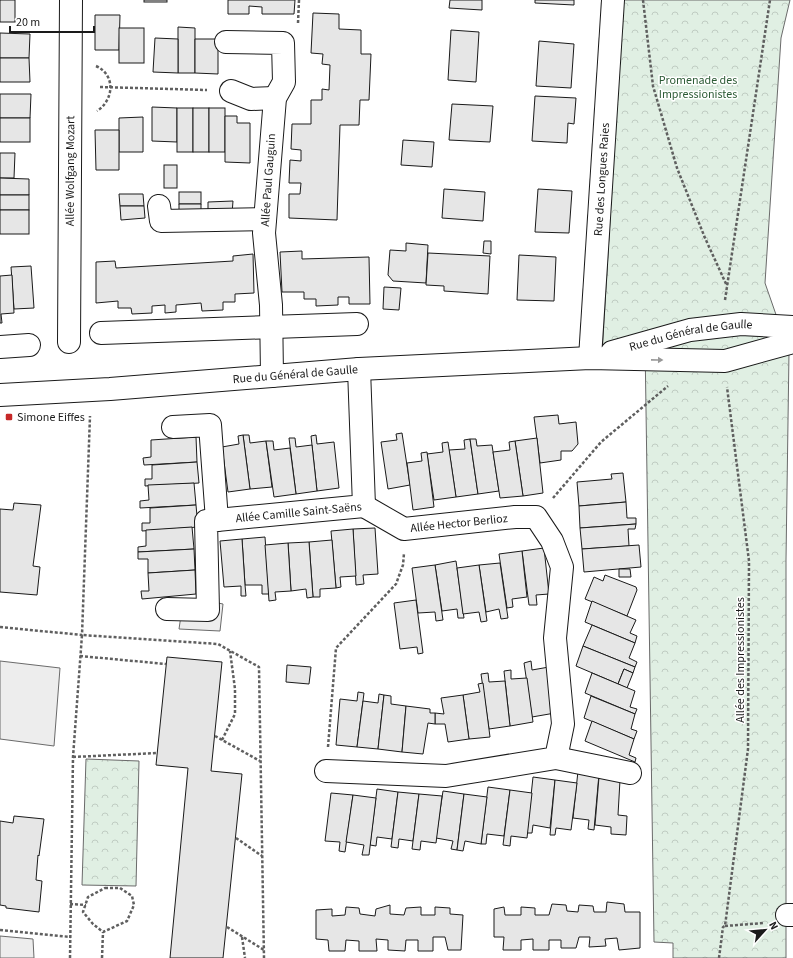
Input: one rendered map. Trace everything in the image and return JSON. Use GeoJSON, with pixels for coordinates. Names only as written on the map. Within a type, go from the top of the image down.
{"type":"FeatureCollection","features":[{"type":"Feature","properties":{"kind":"street","name":"Allée Wolfgang Mozart"},"geometry":{"type":"LineString","coordinates":[[69,342],[71,0]]}},
{"type":"Feature","properties":{"kind":"street","name":"Rue des Longues Raies"},"geometry":{"type":"LineString","coordinates":[[590,358],[613,0]]}},
{"type":"Feature","properties":{"kind":"street","name":"Allée Paul Gauguin"},"geometry":{"type":"LineString","coordinates":[[226,42],[283,43],[284,82],[275,98],[264,233],[271,327],[272,376]]}},
{"type":"Feature","properties":{"kind":"street"},"geometry":{"type":"LineString","coordinates":[[232,91],[251,99],[275,98]]}},
{"type":"Feature","properties":{"kind":"street"},"geometry":{"type":"LineString","coordinates":[[159,206],[161,222],[265,219]]}},
{"type":"Feature","properties":{"kind":"street"},"geometry":{"type":"LineString","coordinates":[[101,333],[357,324]]}},
{"type":"Feature","properties":{"kind":"street","name":"Rue du Général de Gaulle"},"geometry":{"type":"LineString","coordinates":[[590,358],[690,330],[741,324],[793,327]]}},
{"type":"Feature","properties":{"kind":"street","name":"Rue du Général de Gaulle"},"geometry":{"type":"LineString","coordinates":[[0,395],[91,390],[359,369],[590,358],[725,361],[793,342]]}},
{"type":"Feature","properties":{"kind":"street"},"geometry":{"type":"LineString","coordinates":[[0,347],[29,345]]}},
{"type":"Feature","properties":{"kind":"street","name":"Allée Camille Saint-Saëns"},"geometry":{"type":"LineString","coordinates":[[217,520],[364,506],[359,369]]}},
{"type":"Feature","properties":{"kind":"street"},"geometry":{"type":"LineString","coordinates":[[167,609],[208,610],[206,521],[217,520],[210,425],[173,427]]}},
{"type":"Feature","properties":{"kind":"street","name":"Allée Hector Berlioz"},"geometry":{"type":"LineString","coordinates":[[364,506],[404,529],[514,516],[536,517]]}},
{"type":"Feature","properties":{"kind":"street"},"geometry":{"type":"LineString","coordinates":[[536,517],[552,541],[562,567],[555,638],[563,724],[556,758]]}},
{"type":"Feature","properties":{"kind":"street"},"geometry":{"type":"LineString","coordinates":[[326,771],[446,776],[556,758],[630,774]]}},
{"type":"Feature","properties":{"kind":"path"},"geometry":{"type":"LineString","coordinates":[[643,0],[653,86],[677,168],[704,238],[727,286]]}},
{"type":"Feature","properties":{"kind":"path"},"geometry":{"type":"LineString","coordinates":[[721,326],[770,0]]}},
{"type":"Feature","properties":{"kind":"path"},"geometry":{"type":"LineString","coordinates":[[94,64],[104,69],[111,83],[106,101],[102,107],[96,111]]}},
{"type":"Feature","properties":{"kind":"path"},"geometry":{"type":"LineString","coordinates":[[100,87],[232,91]]}},
{"type":"Feature","properties":{"kind":"path","name":"Allée des Impressionistes"},"geometry":{"type":"LineString","coordinates":[[719,958],[725,926],[748,749],[750,561],[725,361]]}},
{"type":"Feature","properties":{"kind":"path"},"geometry":{"type":"LineString","coordinates":[[536,517],[601,442],[671,383]]}},
{"type":"Feature","properties":{"kind":"path"},"geometry":{"type":"LineString","coordinates":[[70,958],[73,757],[82,635],[91,390]]}},
{"type":"Feature","properties":{"kind":"path"},"geometry":{"type":"LineString","coordinates":[[326,771],[336,648],[396,584],[403,565],[404,529]]}},
{"type":"Feature","properties":{"kind":"path"},"geometry":{"type":"LineString","coordinates":[[0,627],[82,635],[218,644],[259,667],[264,958]]}},
{"type":"Feature","properties":{"kind":"path"},"geometry":{"type":"LineString","coordinates":[[222,740],[235,714],[235,689],[229,650]]}},
{"type":"Feature","properties":{"kind":"path"},"geometry":{"type":"LineString","coordinates":[[80,656],[166,664]]}},
{"type":"Feature","properties":{"kind":"path"},"geometry":{"type":"LineString","coordinates":[[215,736],[261,761]]}},
{"type":"Feature","properties":{"kind":"path"},"geometry":{"type":"LineString","coordinates":[[73,757],[157,753]]}},
{"type":"Feature","properties":{"kind":"path"},"geometry":{"type":"LineString","coordinates":[[236,838],[262,856]]}},
{"type":"Feature","properties":{"kind":"path"},"geometry":{"type":"LineString","coordinates":[[105,888],[120,888],[132,896],[134,905],[127,921],[103,932],[93,924],[83,912],[88,897],[105,888]]}},
{"type":"Feature","properties":{"kind":"path"},"geometry":{"type":"LineString","coordinates":[[70,904],[86,905]]}},
{"type":"Feature","properties":{"kind":"path"},"geometry":{"type":"LineString","coordinates":[[725,926],[770,923],[790,915]]}},
{"type":"Feature","properties":{"kind":"path"},"geometry":{"type":"LineString","coordinates":[[227,927],[264,950]]}},
{"type":"Feature","properties":{"kind":"path"},"geometry":{"type":"LineString","coordinates":[[0,930],[71,937]]}},
{"type":"Feature","properties":{"kind":"path"},"geometry":{"type":"LineString","coordinates":[[102,958],[103,932]]}},
{"type":"Feature","properties":{"kind":"path"},"geometry":{"type":"LineString","coordinates":[[242,936],[245,958]]}},
{"type":"Feature","properties":{"kind":"green space","name":"Promenade des Impressionistes"},"geometry":{"type":"Polygon","coordinates":[[[623,0],[790,0],[781,38],[765,283],[789,352],[786,560],[786,958],[673,958],[673,943],[654,942],[645,343],[602,355],[623,0]]]}},
{"type":"Feature","properties":{"kind":"green space"},"geometry":{"type":"Polygon","coordinates":[[[86,759],[139,761],[136,886],[82,885],[86,759]]]}},
{"type":"Feature","properties":{"kind":"shaded area"},"geometry":{"type":"Polygon","coordinates":[[[208,601],[223,604],[220,631],[179,629],[182,609],[208,601]]]}},
{"type":"Feature","properties":{"kind":"shaded area"},"geometry":{"type":"Polygon","coordinates":[[[0,661],[60,668],[54,746],[0,739],[0,661]]]}},
{"type":"Feature","properties":{"kind":"shaded area"},"geometry":{"type":"Polygon","coordinates":[[[0,936],[33,939],[34,958],[0,958],[0,936]]]}},
{"type":"Feature","properties":{"kind":"building"},"geometry":{"type":"Polygon","coordinates":[[[0,0],[15,0],[15,22],[0,22],[0,0]]]}},
{"type":"Feature","properties":{"kind":"building"},"geometry":{"type":"Polygon","coordinates":[[[144,0],[167,0],[167,2],[144,2],[144,0]]]}},
{"type":"Feature","properties":{"kind":"building"},"geometry":{"type":"Polygon","coordinates":[[[228,0],[295,0],[294,14],[262,14],[262,7],[249,6],[249,14],[228,14],[228,0]]]}},
{"type":"Feature","properties":{"kind":"building"},"geometry":{"type":"Polygon","coordinates":[[[450,0],[482,0],[482,10],[449,8],[450,0]]]}},
{"type":"Feature","properties":{"kind":"building"},"geometry":{"type":"Polygon","coordinates":[[[535,0],[574,0],[574,5],[535,3],[535,0]]]}},
{"type":"Feature","properties":{"kind":"building"},"geometry":{"type":"Polygon","coordinates":[[[313,13],[339,14],[339,29],[361,30],[361,54],[371,54],[369,100],[360,100],[359,125],[340,125],[337,220],[289,218],[289,194],[300,194],[301,183],[289,183],[290,160],[301,161],[301,150],[291,149],[292,124],[311,124],[311,100],[322,100],[322,89],[329,90],[330,65],[322,64],[323,54],[311,53],[313,13]]]}},
{"type":"Feature","properties":{"kind":"building"},"geometry":{"type":"Polygon","coordinates":[[[95,15],[120,15],[119,50],[95,50],[95,15]]]}},
{"type":"Feature","properties":{"kind":"building"},"geometry":{"type":"Polygon","coordinates":[[[178,27],[195,28],[195,73],[178,73],[178,27]]]}},
{"type":"Feature","properties":{"kind":"building"},"geometry":{"type":"Polygon","coordinates":[[[119,28],[144,28],[144,63],[119,63],[119,28]]]}},
{"type":"Feature","properties":{"kind":"building"},"geometry":{"type":"Polygon","coordinates":[[[451,30],[479,32],[476,82],[448,80],[451,30]]]}},
{"type":"Feature","properties":{"kind":"building"},"geometry":{"type":"Polygon","coordinates":[[[0,33],[30,34],[29,58],[0,58],[0,33]]]}},
{"type":"Feature","properties":{"kind":"building"},"geometry":{"type":"Polygon","coordinates":[[[155,38],[178,39],[178,73],[153,72],[155,38]]]}},
{"type":"Feature","properties":{"kind":"building"},"geometry":{"type":"Polygon","coordinates":[[[195,39],[218,39],[218,74],[195,73],[195,39]]]}},
{"type":"Feature","properties":{"kind":"building"},"geometry":{"type":"Polygon","coordinates":[[[539,41],[574,44],[571,88],[536,86],[539,41]]]}},
{"type":"Feature","properties":{"kind":"building"},"geometry":{"type":"Polygon","coordinates":[[[0,58],[29,58],[30,82],[0,82],[0,58]]]}},
{"type":"Feature","properties":{"kind":"building"},"geometry":{"type":"Polygon","coordinates":[[[0,94],[31,94],[30,118],[0,118],[0,94]]]}},
{"type":"Feature","properties":{"kind":"building"},"geometry":{"type":"Polygon","coordinates":[[[535,96],[576,98],[574,124],[568,123],[567,143],[532,141],[535,96]]]}},
{"type":"Feature","properties":{"kind":"building"},"geometry":{"type":"Polygon","coordinates":[[[452,104],[493,106],[490,142],[449,140],[452,104]]]}},
{"type":"Feature","properties":{"kind":"building"},"geometry":{"type":"Polygon","coordinates":[[[152,107],[177,108],[177,142],[152,141],[152,107]]]}},
{"type":"Feature","properties":{"kind":"building"},"geometry":{"type":"Polygon","coordinates":[[[177,108],[193,108],[193,152],[177,152],[177,108]]]}},
{"type":"Feature","properties":{"kind":"building"},"geometry":{"type":"Polygon","coordinates":[[[193,108],[209,108],[209,152],[193,152],[193,108]]]}},
{"type":"Feature","properties":{"kind":"building"},"geometry":{"type":"Polygon","coordinates":[[[209,108],[225,108],[225,152],[209,152],[209,108]]]}},
{"type":"Feature","properties":{"kind":"building"},"geometry":{"type":"Polygon","coordinates":[[[225,116],[237,116],[237,123],[250,123],[250,163],[225,162],[225,116]]]}},
{"type":"Feature","properties":{"kind":"building"},"geometry":{"type":"Polygon","coordinates":[[[143,117],[143,152],[119,152],[119,118],[143,117]]]}},
{"type":"Feature","properties":{"kind":"building"},"geometry":{"type":"Polygon","coordinates":[[[0,118],[30,118],[30,142],[0,142],[0,118]]]}},
{"type":"Feature","properties":{"kind":"building"},"geometry":{"type":"Polygon","coordinates":[[[95,130],[119,130],[119,170],[96,170],[95,130]]]}},
{"type":"Feature","properties":{"kind":"building"},"geometry":{"type":"Polygon","coordinates":[[[403,140],[434,142],[432,167],[401,165],[403,140]]]}},
{"type":"Feature","properties":{"kind":"building"},"geometry":{"type":"Polygon","coordinates":[[[0,153],[15,153],[14,178],[0,178],[0,153]]]}},
{"type":"Feature","properties":{"kind":"building"},"geometry":{"type":"Polygon","coordinates":[[[164,165],[177,165],[177,188],[164,188],[164,165]]]}},
{"type":"Feature","properties":{"kind":"building"},"geometry":{"type":"Polygon","coordinates":[[[0,178],[29,179],[29,195],[0,195],[0,178]]]}},
{"type":"Feature","properties":{"kind":"building"},"geometry":{"type":"Polygon","coordinates":[[[444,189],[485,192],[483,221],[442,218],[444,189]]]}},
{"type":"Feature","properties":{"kind":"building"},"geometry":{"type":"Polygon","coordinates":[[[538,189],[572,191],[569,233],[535,232],[538,189]]]}},
{"type":"Feature","properties":{"kind":"building"},"geometry":{"type":"Polygon","coordinates":[[[179,192],[201,192],[201,204],[179,204],[179,192]]]}},
{"type":"Feature","properties":{"kind":"building"},"geometry":{"type":"Polygon","coordinates":[[[119,194],[143,194],[144,206],[120,206],[119,194]]]}},
{"type":"Feature","properties":{"kind":"building"},"geometry":{"type":"Polygon","coordinates":[[[0,195],[29,195],[29,210],[0,210],[0,195]]]}},
{"type":"Feature","properties":{"kind":"building"},"geometry":{"type":"Polygon","coordinates":[[[233,201],[232,214],[208,215],[208,202],[233,201]]]}},
{"type":"Feature","properties":{"kind":"building"},"geometry":{"type":"Polygon","coordinates":[[[179,204],[201,204],[201,216],[179,217],[179,204]]]}},
{"type":"Feature","properties":{"kind":"building"},"geometry":{"type":"Polygon","coordinates":[[[120,206],[144,206],[145,218],[121,220],[120,206]]]}},
{"type":"Feature","properties":{"kind":"building"},"geometry":{"type":"Polygon","coordinates":[[[0,210],[29,210],[29,234],[0,234],[0,210]]]}},
{"type":"Feature","properties":{"kind":"building"},"geometry":{"type":"Polygon","coordinates":[[[484,241],[491,241],[491,254],[483,253],[484,241]]]}},
{"type":"Feature","properties":{"kind":"building"},"geometry":{"type":"Polygon","coordinates":[[[406,243],[428,245],[426,283],[393,281],[388,275],[390,250],[406,251],[406,243]]]}},
{"type":"Feature","properties":{"kind":"building"},"geometry":{"type":"Polygon","coordinates":[[[302,251],[302,259],[369,257],[370,304],[349,304],[349,297],[338,297],[338,305],[316,306],[316,299],[304,299],[304,292],[282,292],[280,252],[302,251]]]}},
{"type":"Feature","properties":{"kind":"building"},"geometry":{"type":"Polygon","coordinates":[[[428,253],[490,256],[488,294],[444,291],[444,286],[426,285],[428,253]]]}},
{"type":"Feature","properties":{"kind":"building"},"geometry":{"type":"Polygon","coordinates":[[[253,254],[254,293],[235,294],[235,302],[223,302],[223,310],[202,311],[201,303],[176,305],[176,312],[165,313],[165,305],[152,306],[152,313],[132,314],[131,308],[118,308],[118,301],[96,303],[96,262],[115,261],[116,268],[233,261],[233,256],[253,254]]]}},
{"type":"Feature","properties":{"kind":"building"},"geometry":{"type":"Polygon","coordinates":[[[519,255],[556,257],[554,301],[517,300],[519,255]]]}},
{"type":"Feature","properties":{"kind":"building"},"geometry":{"type":"Polygon","coordinates":[[[31,266],[34,308],[14,309],[11,267],[31,266]]]}},
{"type":"Feature","properties":{"kind":"building"},"geometry":{"type":"Polygon","coordinates":[[[12,275],[14,313],[1,314],[2,323],[0,323],[0,276],[12,275]]]}},
{"type":"Feature","properties":{"kind":"building"},"geometry":{"type":"Polygon","coordinates":[[[384,287],[401,288],[399,310],[383,309],[384,287]]]}},
{"type":"Feature","properties":{"kind":"building"},"geometry":{"type":"Polygon","coordinates":[[[558,415],[559,424],[576,422],[578,444],[572,451],[561,451],[561,460],[540,463],[534,417],[558,415]]]}},
{"type":"Feature","properties":{"kind":"building"},"geometry":{"type":"Polygon","coordinates":[[[402,433],[410,485],[388,489],[381,442],[397,440],[396,434],[402,433]]]}},
{"type":"Feature","properties":{"kind":"building"},"geometry":{"type":"Polygon","coordinates":[[[243,435],[249,435],[250,443],[266,441],[272,487],[250,489],[243,435]]]}},
{"type":"Feature","properties":{"kind":"building"},"geometry":{"type":"Polygon","coordinates":[[[243,435],[250,489],[228,492],[222,447],[239,444],[238,436],[243,435]]]}},
{"type":"Feature","properties":{"kind":"building"},"geometry":{"type":"Polygon","coordinates":[[[316,435],[317,444],[334,442],[339,488],[317,491],[311,436],[316,435]]]}},
{"type":"Feature","properties":{"kind":"building"},"geometry":{"type":"Polygon","coordinates":[[[196,437],[197,462],[144,465],[143,458],[151,457],[151,440],[196,437]]]}},
{"type":"Feature","properties":{"kind":"building"},"geometry":{"type":"Polygon","coordinates":[[[289,438],[295,438],[296,447],[312,445],[317,491],[296,494],[289,438]]]}},
{"type":"Feature","properties":{"kind":"building"},"geometry":{"type":"Polygon","coordinates":[[[537,438],[543,493],[523,496],[515,441],[537,438]]]}},
{"type":"Feature","properties":{"kind":"building"},"geometry":{"type":"Polygon","coordinates":[[[470,439],[478,494],[456,497],[449,450],[465,449],[464,440],[470,439]]]}},
{"type":"Feature","properties":{"kind":"building"},"geometry":{"type":"Polygon","coordinates":[[[470,439],[476,439],[477,446],[492,445],[499,491],[478,494],[470,439]]]}},
{"type":"Feature","properties":{"kind":"building"},"geometry":{"type":"Polygon","coordinates":[[[266,441],[273,441],[274,450],[290,448],[296,494],[274,497],[266,441]]]}},
{"type":"Feature","properties":{"kind":"building"},"geometry":{"type":"Polygon","coordinates":[[[515,441],[523,496],[500,498],[493,452],[510,450],[509,442],[515,441]]]}},
{"type":"Feature","properties":{"kind":"building"},"geometry":{"type":"Polygon","coordinates":[[[448,442],[456,497],[434,500],[427,454],[443,452],[442,443],[448,442]]]}},
{"type":"Feature","properties":{"kind":"building"},"geometry":{"type":"Polygon","coordinates":[[[427,452],[434,507],[413,510],[407,463],[422,461],[421,453],[427,452]]]}},
{"type":"Feature","properties":{"kind":"building"},"geometry":{"type":"Polygon","coordinates":[[[197,462],[199,483],[145,486],[145,479],[152,479],[152,465],[197,462]]]}},
{"type":"Feature","properties":{"kind":"building"},"geometry":{"type":"Polygon","coordinates":[[[623,473],[626,502],[579,506],[577,482],[612,479],[611,474],[623,473]]]}},
{"type":"Feature","properties":{"kind":"building"},"geometry":{"type":"Polygon","coordinates":[[[194,483],[196,505],[140,508],[140,501],[149,500],[148,485],[194,483]]]}},
{"type":"Feature","properties":{"kind":"building"},"geometry":{"type":"Polygon","coordinates":[[[626,502],[627,518],[636,518],[636,524],[580,528],[579,506],[626,502]]]}},
{"type":"Feature","properties":{"kind":"building"},"geometry":{"type":"Polygon","coordinates":[[[14,503],[41,505],[33,566],[40,567],[37,595],[0,592],[0,509],[13,510],[14,503]]]}},
{"type":"Feature","properties":{"kind":"building"},"geometry":{"type":"Polygon","coordinates":[[[196,505],[198,527],[142,531],[142,523],[150,523],[150,508],[196,505]]]}},
{"type":"Feature","properties":{"kind":"building"},"geometry":{"type":"Polygon","coordinates":[[[636,524],[635,529],[628,529],[629,546],[582,549],[580,528],[636,524]]]}},
{"type":"Feature","properties":{"kind":"building"},"geometry":{"type":"Polygon","coordinates":[[[192,527],[194,549],[138,552],[138,547],[146,546],[146,530],[192,527]]]}},
{"type":"Feature","properties":{"kind":"building"},"geometry":{"type":"Polygon","coordinates":[[[375,528],[378,574],[363,575],[364,584],[356,585],[353,529],[375,528]]]}},
{"type":"Feature","properties":{"kind":"building"},"geometry":{"type":"Polygon","coordinates":[[[353,529],[356,576],[340,577],[341,587],[336,588],[331,531],[353,529]]]}},
{"type":"Feature","properties":{"kind":"building"},"geometry":{"type":"Polygon","coordinates":[[[265,537],[269,594],[262,594],[262,585],[245,585],[242,539],[265,537]]]}},
{"type":"Feature","properties":{"kind":"building"},"geometry":{"type":"Polygon","coordinates":[[[242,539],[246,596],[241,596],[241,586],[224,587],[220,541],[242,539]]]}},
{"type":"Feature","properties":{"kind":"building"},"geometry":{"type":"Polygon","coordinates":[[[332,540],[336,588],[320,589],[320,597],[313,597],[309,542],[332,540]]]}},
{"type":"Feature","properties":{"kind":"building"},"geometry":{"type":"Polygon","coordinates":[[[309,542],[313,597],[307,598],[306,589],[291,591],[288,543],[309,542]]]}},
{"type":"Feature","properties":{"kind":"building"},"geometry":{"type":"Polygon","coordinates":[[[288,543],[291,591],[275,592],[276,600],[269,601],[265,545],[288,543]]]}},
{"type":"Feature","properties":{"kind":"building"},"geometry":{"type":"Polygon","coordinates":[[[639,545],[641,567],[584,572],[582,549],[639,545]]]}},
{"type":"Feature","properties":{"kind":"building"},"geometry":{"type":"Polygon","coordinates":[[[544,548],[549,594],[536,595],[537,605],[529,605],[522,551],[544,548]]]}},
{"type":"Feature","properties":{"kind":"building"},"geometry":{"type":"Polygon","coordinates":[[[194,549],[195,570],[148,573],[148,559],[138,559],[138,552],[194,549]]]}},
{"type":"Feature","properties":{"kind":"building"},"geometry":{"type":"Polygon","coordinates":[[[522,551],[527,597],[512,599],[513,607],[507,608],[499,554],[522,551]]]}},
{"type":"Feature","properties":{"kind":"building"},"geometry":{"type":"Polygon","coordinates":[[[456,561],[464,618],[458,618],[457,609],[442,611],[435,565],[456,561]]]}},
{"type":"Feature","properties":{"kind":"building"},"geometry":{"type":"Polygon","coordinates":[[[500,563],[508,618],[501,619],[499,609],[486,612],[479,565],[500,563]]]}},
{"type":"Feature","properties":{"kind":"building"},"geometry":{"type":"Polygon","coordinates":[[[435,565],[443,620],[436,621],[435,612],[418,613],[412,568],[435,565]]]}},
{"type":"Feature","properties":{"kind":"building"},"geometry":{"type":"Polygon","coordinates":[[[479,565],[487,621],[481,622],[479,612],[463,614],[457,568],[479,565]]]}},
{"type":"Feature","properties":{"kind":"building"},"geometry":{"type":"Polygon","coordinates":[[[619,569],[630,569],[631,577],[619,577],[619,569]]]}},
{"type":"Feature","properties":{"kind":"building"},"geometry":{"type":"Polygon","coordinates":[[[195,570],[196,594],[142,599],[141,591],[149,591],[148,573],[195,570]]]}},
{"type":"Feature","properties":{"kind":"building"},"geometry":{"type":"Polygon","coordinates":[[[605,575],[636,587],[637,590],[627,616],[585,599],[594,577],[603,581],[605,575]]]}},
{"type":"Feature","properties":{"kind":"building"},"geometry":{"type":"Polygon","coordinates":[[[416,600],[423,653],[418,654],[417,647],[400,649],[394,603],[416,600]]]}},
{"type":"Feature","properties":{"kind":"building"},"geometry":{"type":"Polygon","coordinates":[[[592,601],[636,620],[630,633],[637,636],[635,643],[585,622],[592,601]]]}},
{"type":"Feature","properties":{"kind":"building"},"geometry":{"type":"Polygon","coordinates":[[[592,625],[635,643],[629,658],[637,662],[635,667],[583,646],[592,625]]]}},
{"type":"Feature","properties":{"kind":"building"},"geometry":{"type":"Polygon","coordinates":[[[583,646],[635,667],[633,673],[624,669],[618,684],[576,666],[583,646]]]}},
{"type":"Feature","properties":{"kind":"building"},"geometry":{"type":"Polygon","coordinates":[[[167,657],[222,662],[211,771],[242,774],[223,958],[170,958],[188,768],[156,765],[167,657]]]}},
{"type":"Feature","properties":{"kind":"building"},"geometry":{"type":"Polygon","coordinates":[[[531,661],[532,670],[549,667],[555,713],[532,717],[524,663],[531,661]]]}},
{"type":"Feature","properties":{"kind":"building"},"geometry":{"type":"Polygon","coordinates":[[[287,665],[311,667],[309,684],[286,682],[287,665]]]}},
{"type":"Feature","properties":{"kind":"building"},"geometry":{"type":"Polygon","coordinates":[[[624,669],[633,673],[627,688],[618,684],[624,669]]]}},
{"type":"Feature","properties":{"kind":"building"},"geometry":{"type":"Polygon","coordinates":[[[511,670],[511,679],[527,678],[533,722],[510,726],[504,671],[511,670]]]}},
{"type":"Feature","properties":{"kind":"building"},"geometry":{"type":"Polygon","coordinates":[[[488,673],[489,682],[505,681],[510,726],[489,729],[481,674],[488,673]]]}},
{"type":"Feature","properties":{"kind":"building"},"geometry":{"type":"Polygon","coordinates":[[[592,673],[635,691],[630,707],[637,709],[635,714],[585,693],[592,673]]]}},
{"type":"Feature","properties":{"kind":"building"},"geometry":{"type":"Polygon","coordinates":[[[483,683],[490,737],[469,739],[463,695],[480,692],[478,684],[483,683]]]}},
{"type":"Feature","properties":{"kind":"building"},"geometry":{"type":"Polygon","coordinates":[[[358,692],[364,693],[357,747],[336,745],[340,699],[357,701],[358,692]]]}},
{"type":"Feature","properties":{"kind":"building"},"geometry":{"type":"Polygon","coordinates":[[[379,694],[384,695],[378,749],[357,747],[363,701],[378,703],[379,694]]]}},
{"type":"Feature","properties":{"kind":"building"},"geometry":{"type":"Polygon","coordinates":[[[384,695],[391,696],[391,704],[406,706],[402,752],[378,749],[384,695]]]}},
{"type":"Feature","properties":{"kind":"building"},"geometry":{"type":"Polygon","coordinates":[[[463,695],[469,739],[448,742],[445,724],[435,724],[435,713],[444,714],[441,698],[463,695]]]}},
{"type":"Feature","properties":{"kind":"building"},"geometry":{"type":"Polygon","coordinates":[[[591,696],[635,714],[631,729],[637,731],[634,739],[584,718],[591,696]]]}},
{"type":"Feature","properties":{"kind":"building"},"geometry":{"type":"Polygon","coordinates":[[[406,706],[430,709],[430,713],[435,713],[435,724],[428,723],[423,754],[402,752],[406,706]]]}},
{"type":"Feature","properties":{"kind":"building"},"geometry":{"type":"Polygon","coordinates":[[[592,721],[634,739],[629,755],[636,758],[635,762],[585,741],[592,721]]]}},
{"type":"Feature","properties":{"kind":"building"},"geometry":{"type":"Polygon","coordinates":[[[578,771],[599,774],[594,830],[588,829],[589,820],[573,818],[578,771]]]}},
{"type":"Feature","properties":{"kind":"building"},"geometry":{"type":"Polygon","coordinates":[[[533,777],[555,780],[550,828],[533,825],[532,833],[527,833],[533,777]]]}},
{"type":"Feature","properties":{"kind":"building"},"geometry":{"type":"Polygon","coordinates":[[[599,777],[620,780],[618,815],[627,816],[626,835],[611,834],[611,827],[595,825],[599,777]]]}},
{"type":"Feature","properties":{"kind":"building"},"geometry":{"type":"Polygon","coordinates":[[[555,780],[577,783],[571,830],[556,828],[555,835],[550,835],[555,780]]]}},
{"type":"Feature","properties":{"kind":"building"},"geometry":{"type":"Polygon","coordinates":[[[488,787],[510,790],[504,836],[487,834],[486,844],[481,844],[488,787]]]}},
{"type":"Feature","properties":{"kind":"building"},"geometry":{"type":"Polygon","coordinates":[[[377,789],[398,792],[392,839],[377,837],[376,846],[370,845],[377,789]]]}},
{"type":"Feature","properties":{"kind":"building"},"geometry":{"type":"Polygon","coordinates":[[[510,790],[532,793],[527,838],[511,836],[510,846],[503,845],[510,790]]]}},
{"type":"Feature","properties":{"kind":"building"},"geometry":{"type":"Polygon","coordinates":[[[443,791],[464,794],[457,850],[451,849],[453,841],[436,838],[443,791]]]}},
{"type":"Feature","properties":{"kind":"building"},"geometry":{"type":"Polygon","coordinates":[[[398,792],[419,794],[413,841],[399,839],[398,848],[391,847],[398,792]]]}},
{"type":"Feature","properties":{"kind":"building"},"geometry":{"type":"Polygon","coordinates":[[[331,793],[353,795],[345,852],[339,851],[340,842],[325,841],[331,793]]]}},
{"type":"Feature","properties":{"kind":"building"},"geometry":{"type":"Polygon","coordinates":[[[419,794],[442,796],[436,843],[421,841],[420,850],[412,849],[419,794]]]}},
{"type":"Feature","properties":{"kind":"building"},"geometry":{"type":"Polygon","coordinates":[[[464,794],[487,797],[481,844],[465,841],[463,851],[457,850],[464,794]]]}},
{"type":"Feature","properties":{"kind":"building"},"geometry":{"type":"Polygon","coordinates":[[[353,795],[376,798],[369,855],[362,855],[364,845],[346,842],[353,795]]]}},
{"type":"Feature","properties":{"kind":"building"},"geometry":{"type":"Polygon","coordinates":[[[14,816],[44,819],[39,856],[38,855],[36,880],[42,881],[39,912],[6,908],[6,906],[0,905],[0,821],[13,823],[14,816]]]}},
{"type":"Feature","properties":{"kind":"building"},"geometry":{"type":"Polygon","coordinates":[[[607,902],[624,904],[625,912],[640,912],[640,948],[619,950],[617,938],[605,939],[606,946],[589,947],[590,937],[579,937],[576,948],[561,948],[561,940],[549,940],[549,950],[533,950],[533,939],[521,940],[521,950],[503,950],[504,937],[494,937],[494,909],[504,907],[505,915],[521,915],[521,907],[535,908],[535,915],[549,915],[552,904],[566,905],[567,911],[578,912],[579,905],[593,906],[594,912],[606,912],[607,902]]]}},
{"type":"Feature","properties":{"kind":"building"},"geometry":{"type":"Polygon","coordinates":[[[390,905],[390,914],[404,915],[406,908],[421,907],[421,915],[435,915],[435,907],[450,908],[450,914],[463,915],[461,950],[448,950],[445,937],[433,937],[433,951],[418,951],[418,940],[406,940],[405,951],[388,950],[388,940],[376,939],[377,951],[359,951],[359,941],[346,940],[345,951],[329,951],[328,940],[316,939],[316,910],[332,909],[332,916],[345,915],[346,907],[359,908],[360,914],[375,916],[376,909],[390,905]]]}},
{"type":"Feature","properties":{"kind":"place","name":"Simone Eiffes"},"geometry":{"type":"Point","coordinates":[9,417]}}]}
